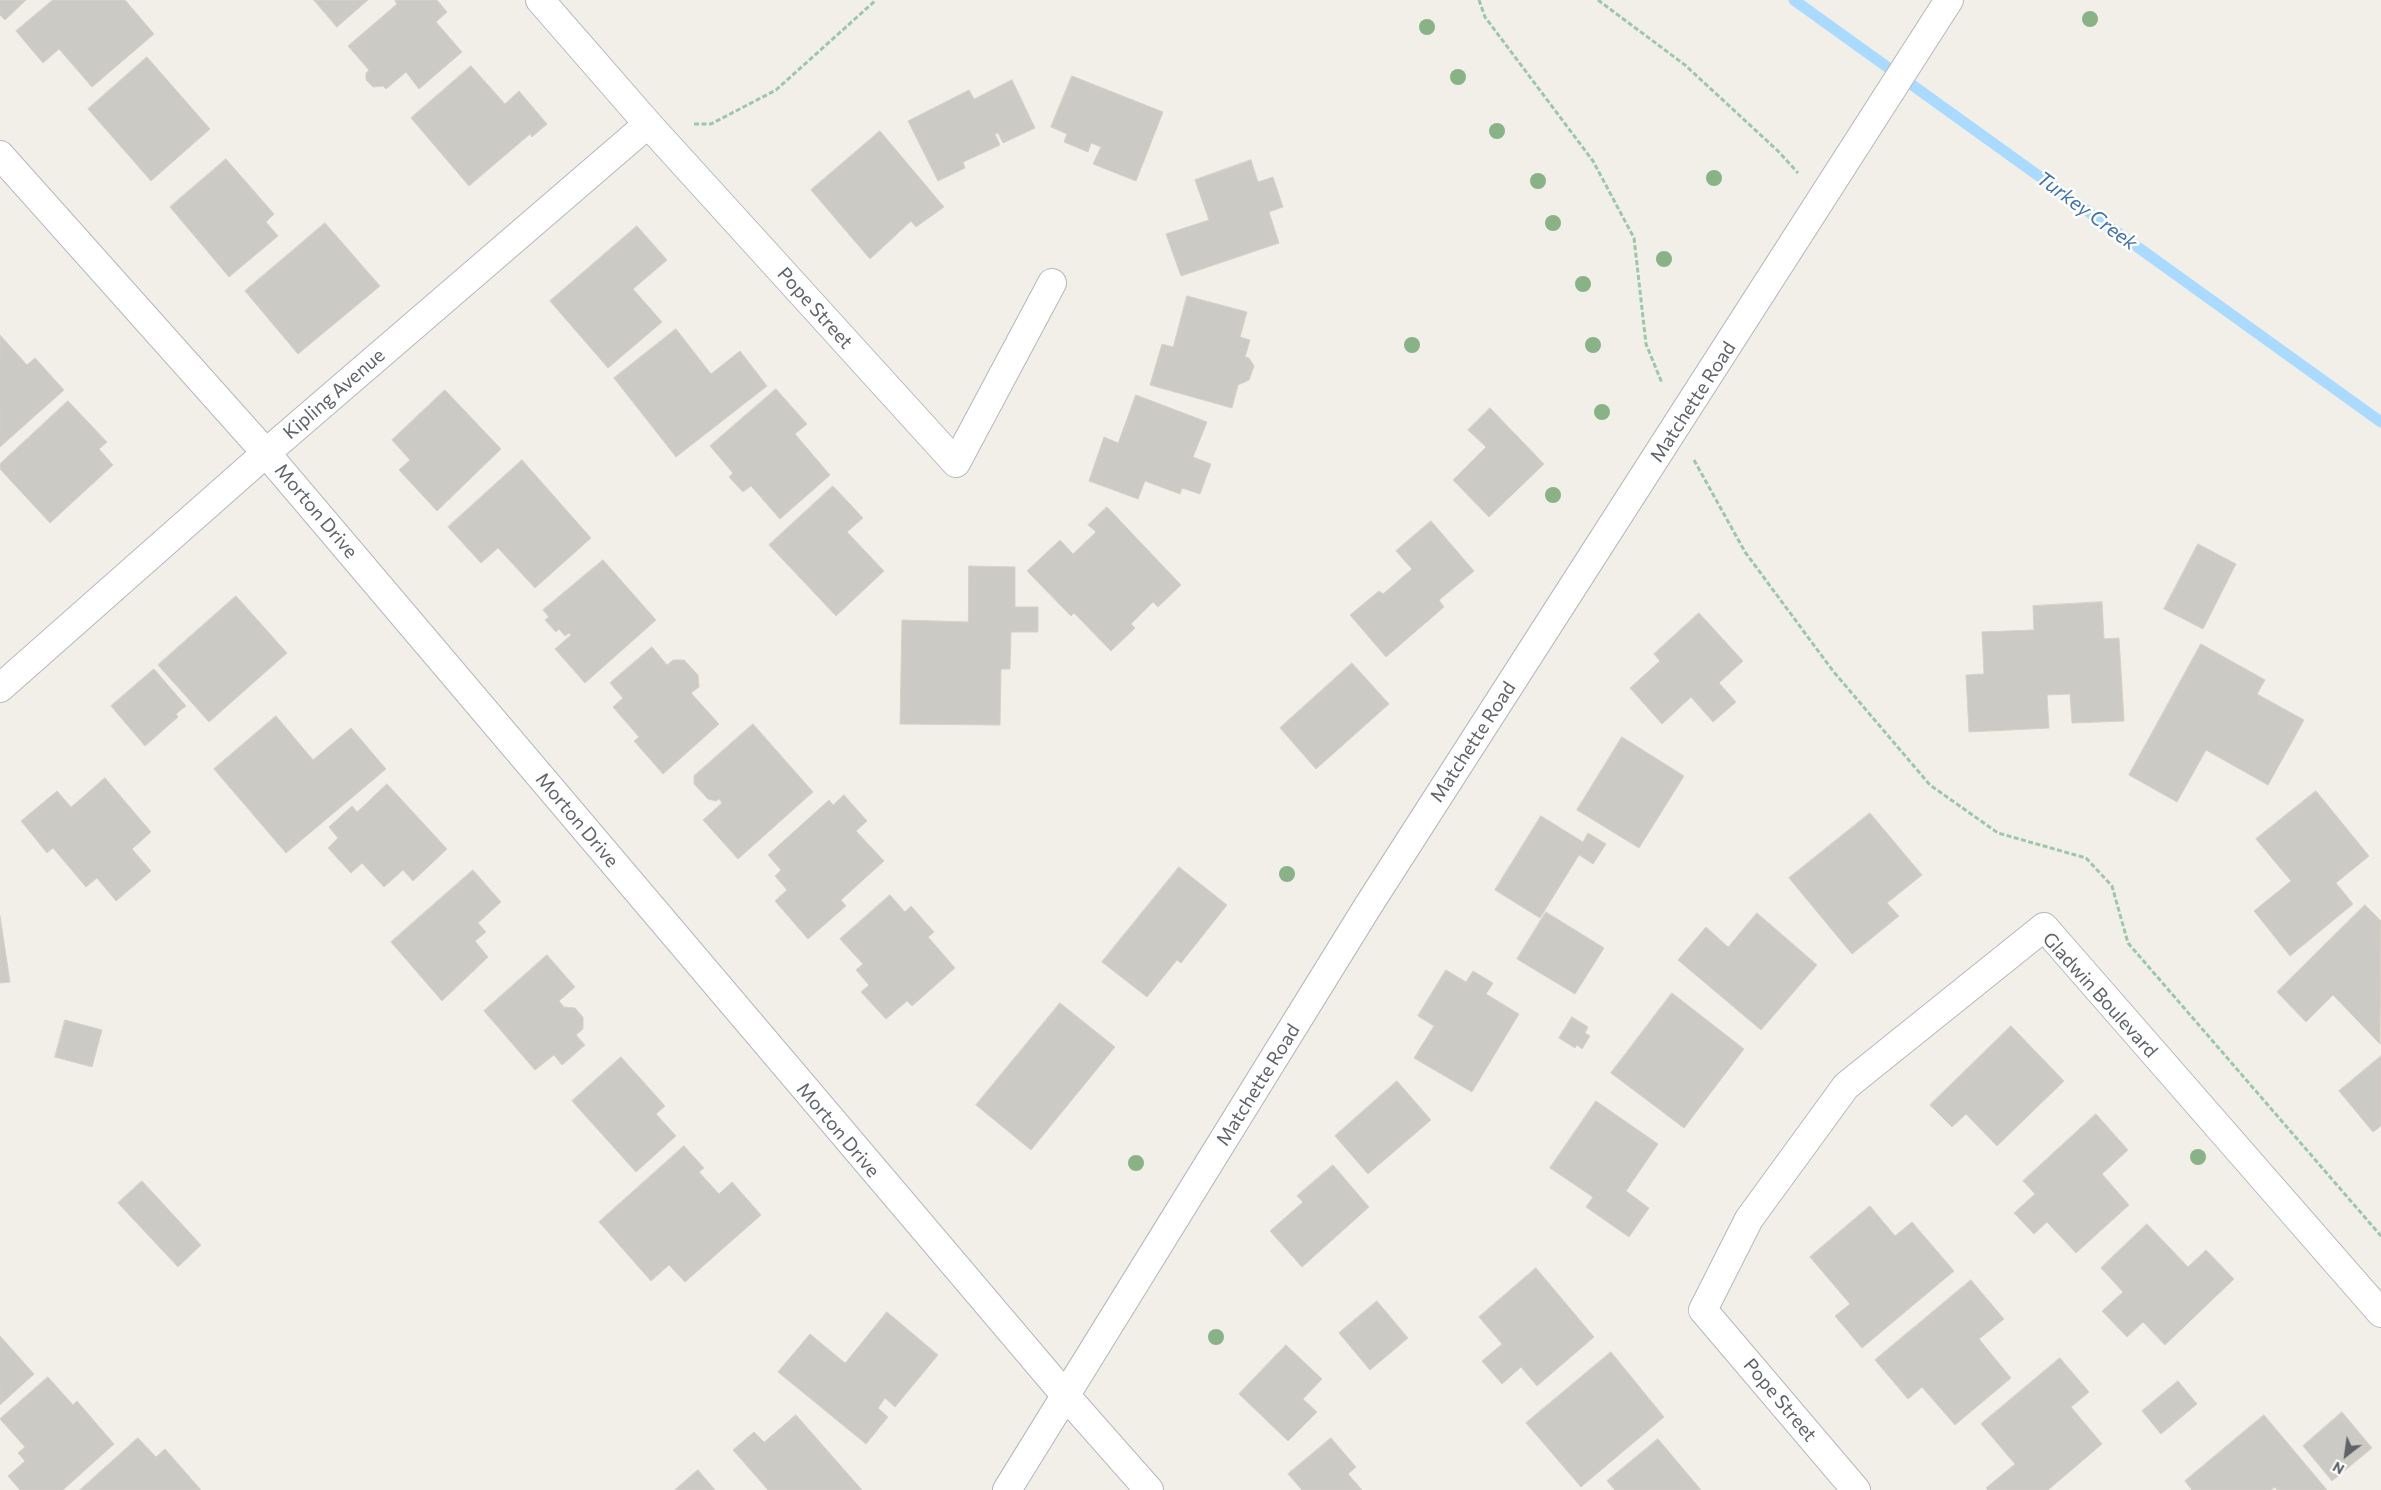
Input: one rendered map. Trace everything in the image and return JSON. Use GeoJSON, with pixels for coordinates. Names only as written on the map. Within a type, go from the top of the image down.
{"type":"FeatureCollection","features":[{"type":"Feature","properties":{"kind":"street","name":"Pope Street"},"geometry":{"type":"LineString","coordinates":[[540,0],[648,124],[956,463],[1052,283]]}},
{"type":"Feature","properties":{"kind":"street","name":"Matchette Road"},"geometry":{"type":"LineString","coordinates":[[1007,1490],[1368,906],[1949,0]]}},
{"type":"Feature","properties":{"kind":"street","name":"Kipling Avenue"},"geometry":{"type":"LineString","coordinates":[[0,688],[266,453],[648,124]]}},
{"type":"Feature","properties":{"kind":"street","name":"Morton Drive"},"geometry":{"type":"LineString","coordinates":[[0,154],[266,453],[1066,1396],[1149,1490]]}},
{"type":"Feature","properties":{"kind":"street","name":"Gladwin Boulevard"},"geometry":{"type":"LineString","coordinates":[[1703,1310],[1748,1219],[1846,1086],[2044,927],[2381,1313]]}},
{"type":"Feature","properties":{"kind":"street","name":"Pope Street"},"geometry":{"type":"LineString","coordinates":[[1703,1310],[1856,1490]]}},
{"type":"Feature","properties":{"kind":"path"},"geometry":{"type":"LineString","coordinates":[[648,124],[711,124],[776,90],[876,0]]}},
{"type":"Feature","properties":{"kind":"path"},"geometry":{"type":"LineString","coordinates":[[1479,0],[1485,17],[1593,161],[1634,238],[1646,344],[1692,457],[1745,552],[1833,671],[1930,784],[1998,833],[2086,858],[2112,886],[2128,943],[2381,1236]]}},
{"type":"Feature","properties":{"kind":"path"},"geometry":{"type":"LineString","coordinates":[[1598,0],[1685,65],[1779,152],[1822,200]]}},
{"type":"Feature","properties":{"kind":"building"},"geometry":{"type":"Polygon","coordinates":[[[0,0],[26,0],[5,20],[0,15],[0,0]]]}},
{"type":"Feature","properties":{"kind":"building"},"geometry":{"type":"Polygon","coordinates":[[[53,0],[125,0],[154,34],[92,87],[59,49],[43,63],[16,31],[53,0]]]}},
{"type":"Feature","properties":{"kind":"building"},"geometry":{"type":"Polygon","coordinates":[[[314,0],[368,0],[337,27],[314,0]]]}},
{"type":"Feature","properties":{"kind":"building"},"geometry":{"type":"Polygon","coordinates":[[[437,0],[447,12],[436,22],[462,52],[419,89],[406,72],[386,89],[383,86],[373,87],[366,80],[366,73],[369,70],[348,46],[397,4],[395,1],[437,0]]]}},
{"type":"Feature","properties":{"kind":"building"},"geometry":{"type":"Polygon","coordinates":[[[147,57],[210,129],[151,181],[88,109],[147,57]]]}},
{"type":"Feature","properties":{"kind":"building"},"geometry":{"type":"Polygon","coordinates":[[[471,66],[505,104],[519,91],[547,124],[532,137],[530,134],[469,186],[411,118],[471,66]]]}},
{"type":"Feature","properties":{"kind":"building"},"geometry":{"type":"Polygon","coordinates":[[[1072,76],[1163,112],[1136,181],[1093,164],[1101,147],[1091,143],[1088,152],[1064,142],[1067,134],[1051,127],[1072,76]]]}},
{"type":"Feature","properties":{"kind":"building"},"geometry":{"type":"Polygon","coordinates":[[[1012,80],[1035,128],[1003,143],[998,133],[995,134],[1000,145],[963,162],[965,168],[938,181],[908,121],[969,90],[974,99],[1012,80]]]}},
{"type":"Feature","properties":{"kind":"building"},"geometry":{"type":"Polygon","coordinates":[[[880,131],[944,207],[916,227],[911,221],[870,259],[811,190],[880,131]]]}},
{"type":"Feature","properties":{"kind":"building"},"geometry":{"type":"Polygon","coordinates":[[[226,159],[274,214],[266,222],[278,236],[229,277],[170,207],[226,159]]]}},
{"type":"Feature","properties":{"kind":"building"},"geometry":{"type":"Polygon","coordinates":[[[1251,160],[1258,182],[1273,177],[1283,207],[1269,212],[1279,243],[1181,276],[1166,234],[1209,220],[1195,180],[1251,160]]]}},
{"type":"Feature","properties":{"kind":"building"},"geometry":{"type":"Polygon","coordinates":[[[325,223],[380,286],[298,354],[245,291],[325,223]]]}},
{"type":"Feature","properties":{"kind":"building"},"geometry":{"type":"Polygon","coordinates":[[[637,226],[667,260],[633,289],[662,322],[608,368],[550,301],[637,226]]]}},
{"type":"Feature","properties":{"kind":"building"},"geometry":{"type":"Polygon","coordinates":[[[1187,296],[1247,312],[1240,337],[1250,340],[1245,357],[1249,358],[1254,366],[1249,380],[1238,385],[1232,408],[1150,385],[1162,344],[1173,347],[1187,296]]]}},
{"type":"Feature","properties":{"kind":"building"},"geometry":{"type":"Polygon","coordinates":[[[676,329],[711,374],[740,351],[767,386],[676,457],[614,378],[676,329]]]}},
{"type":"Feature","properties":{"kind":"building"},"geometry":{"type":"Polygon","coordinates":[[[0,335],[27,365],[35,358],[64,390],[0,447],[0,335]]]}},
{"type":"Feature","properties":{"kind":"building"},"geometry":{"type":"Polygon","coordinates":[[[776,389],[807,424],[795,434],[830,475],[780,519],[751,486],[743,492],[729,477],[733,473],[710,446],[776,389]]]}},
{"type":"Feature","properties":{"kind":"building"},"geometry":{"type":"Polygon","coordinates":[[[445,390],[501,449],[437,511],[399,470],[410,460],[392,440],[445,390]]]}},
{"type":"Feature","properties":{"kind":"building"},"geometry":{"type":"Polygon","coordinates":[[[1136,395],[1207,422],[1193,457],[1211,464],[1200,494],[1182,488],[1180,494],[1145,481],[1138,499],[1089,481],[1104,437],[1118,443],[1136,395]]]}},
{"type":"Feature","properties":{"kind":"building"},"geometry":{"type":"Polygon","coordinates":[[[68,401],[107,442],[99,449],[113,465],[50,523],[0,469],[0,464],[68,401]]]}},
{"type":"Feature","properties":{"kind":"building"},"geometry":{"type":"Polygon","coordinates":[[[1490,408],[1544,464],[1489,517],[1453,480],[1486,447],[1468,430],[1490,408]]]}},
{"type":"Feature","properties":{"kind":"building"},"geometry":{"type":"Polygon","coordinates":[[[522,460],[591,538],[535,588],[498,548],[481,563],[448,527],[522,460]]]}},
{"type":"Feature","properties":{"kind":"building"},"geometry":{"type":"Polygon","coordinates":[[[833,486],[863,518],[847,532],[884,571],[836,616],[769,545],[833,486]]]}},
{"type":"Feature","properties":{"kind":"building"},"geometry":{"type":"Polygon","coordinates":[[[1107,507],[1181,585],[1158,607],[1153,602],[1131,624],[1135,628],[1111,651],[1074,613],[1071,616],[1027,571],[1060,540],[1073,554],[1096,532],[1088,525],[1107,507]]]}},
{"type":"Feature","properties":{"kind":"building"},"geometry":{"type":"Polygon","coordinates":[[[1431,521],[1474,571],[1439,600],[1444,607],[1386,657],[1350,615],[1379,591],[1383,594],[1412,569],[1396,551],[1431,521]]]}},
{"type":"Feature","properties":{"kind":"building"},"geometry":{"type":"Polygon","coordinates":[[[2198,544],[2236,564],[2203,629],[2164,609],[2198,544]]]}},
{"type":"Feature","properties":{"kind":"building"},"geometry":{"type":"Polygon","coordinates":[[[603,560],[656,620],[585,683],[555,649],[571,635],[569,633],[565,636],[559,629],[556,632],[545,620],[549,617],[543,610],[603,560]]]}},
{"type":"Feature","properties":{"kind":"building"},"geometry":{"type":"Polygon","coordinates":[[[969,566],[1015,567],[1015,607],[1038,607],[1038,632],[1011,632],[1010,669],[1001,669],[1000,725],[900,724],[902,620],[968,622],[969,566]]]}},
{"type":"Feature","properties":{"kind":"building"},"geometry":{"type":"Polygon","coordinates":[[[236,596],[287,653],[209,722],[158,665],[236,596]]]}},
{"type":"Feature","properties":{"kind":"building"},"geometry":{"type":"Polygon","coordinates":[[[2102,602],[2104,639],[2119,638],[2124,721],[2072,723],[2070,694],[2047,695],[2049,728],[1969,732],[1966,675],[1984,674],[1982,632],[2034,630],[2033,606],[2102,602]]]}},
{"type":"Feature","properties":{"kind":"building"},"geometry":{"type":"Polygon","coordinates":[[[1699,613],[1743,661],[1719,683],[1736,702],[1713,722],[1691,697],[1662,724],[1630,688],[1660,661],[1654,654],[1699,613]]]}},
{"type":"Feature","properties":{"kind":"building"},"geometry":{"type":"Polygon","coordinates":[[[2201,644],[2265,680],[2257,694],[2304,720],[2268,785],[2206,750],[2177,802],[2129,775],[2201,644]]]}},
{"type":"Feature","properties":{"kind":"building"},"geometry":{"type":"Polygon","coordinates":[[[652,647],[667,665],[673,660],[684,660],[698,675],[699,687],[691,693],[719,724],[663,774],[634,741],[639,737],[613,707],[623,698],[610,683],[652,647]]]}},
{"type":"Feature","properties":{"kind":"building"},"geometry":{"type":"Polygon","coordinates":[[[1352,663],[1389,704],[1316,769],[1280,728],[1352,663]]]}},
{"type":"Feature","properties":{"kind":"building"},"geometry":{"type":"Polygon","coordinates":[[[154,669],[186,706],[176,714],[178,717],[145,746],[111,706],[154,669]]]}},
{"type":"Feature","properties":{"kind":"building"},"geometry":{"type":"Polygon","coordinates":[[[276,716],[313,760],[351,728],[386,769],[286,853],[214,769],[276,716]]]}},
{"type":"Feature","properties":{"kind":"building"},"geometry":{"type":"Polygon","coordinates":[[[753,724],[813,792],[738,859],[703,820],[722,803],[719,799],[716,801],[708,799],[694,784],[694,776],[753,724]]]}},
{"type":"Feature","properties":{"kind":"building"},"geometry":{"type":"Polygon","coordinates":[[[1622,737],[1684,776],[1639,848],[1577,810],[1622,737]]]}},
{"type":"Feature","properties":{"kind":"building"},"geometry":{"type":"Polygon","coordinates":[[[105,778],[151,832],[132,849],[151,871],[116,901],[97,878],[86,887],[53,848],[47,853],[21,821],[57,791],[71,807],[105,778]]]}},
{"type":"Feature","properties":{"kind":"building"},"geometry":{"type":"Polygon","coordinates":[[[387,784],[447,849],[413,881],[403,870],[384,887],[362,863],[351,873],[328,848],[338,838],[329,827],[352,806],[357,812],[387,784]]]}},
{"type":"Feature","properties":{"kind":"building"},"geometry":{"type":"Polygon","coordinates":[[[2316,791],[2369,856],[2336,883],[2353,904],[2290,956],[2254,911],[2291,881],[2256,839],[2316,791]]]}},
{"type":"Feature","properties":{"kind":"building"},"geometry":{"type":"Polygon","coordinates":[[[844,795],[867,821],[856,831],[884,861],[841,900],[846,906],[808,939],[775,901],[787,890],[775,876],[781,870],[768,855],[829,800],[833,805],[844,795]]]}},
{"type":"Feature","properties":{"kind":"building"},"geometry":{"type":"Polygon","coordinates":[[[1870,813],[1922,875],[1887,903],[1899,916],[1852,954],[1789,878],[1870,813]]]}},
{"type":"Feature","properties":{"kind":"building"},"geometry":{"type":"Polygon","coordinates":[[[1541,816],[1583,842],[1588,833],[1606,844],[1593,864],[1579,855],[1540,918],[1495,890],[1541,816]]]}},
{"type":"Feature","properties":{"kind":"building"},"geometry":{"type":"Polygon","coordinates":[[[1179,867],[1227,905],[1181,963],[1177,960],[1147,997],[1102,962],[1179,867]]]}},
{"type":"Feature","properties":{"kind":"building"},"geometry":{"type":"Polygon","coordinates":[[[473,870],[501,902],[478,923],[486,932],[475,941],[488,957],[442,1001],[391,942],[473,870]]]}},
{"type":"Feature","properties":{"kind":"building"},"geometry":{"type":"Polygon","coordinates":[[[890,895],[905,912],[911,906],[934,932],[928,937],[955,968],[912,1006],[907,1001],[886,1019],[861,992],[869,985],[856,970],[863,964],[840,939],[890,895]]]}},
{"type":"Feature","properties":{"kind":"building"},"geometry":{"type":"Polygon","coordinates":[[[2365,905],[2381,921],[2380,1044],[2333,995],[2306,1022],[2277,992],[2365,905]]]}},
{"type":"Feature","properties":{"kind":"building"},"geometry":{"type":"Polygon","coordinates":[[[1546,912],[1604,948],[1575,994],[1517,959],[1546,912]]]}},
{"type":"Feature","properties":{"kind":"building"},"geometry":{"type":"Polygon","coordinates":[[[1757,913],[1817,965],[1761,1030],[1678,960],[1706,927],[1728,947],[1757,913]]]}},
{"type":"Feature","properties":{"kind":"building"},"geometry":{"type":"Polygon","coordinates":[[[0,916],[10,982],[0,983],[0,916]]]}},
{"type":"Feature","properties":{"kind":"building"},"geometry":{"type":"Polygon","coordinates":[[[547,955],[575,987],[559,1001],[564,1007],[575,1008],[583,1017],[583,1029],[576,1035],[585,1045],[562,1065],[554,1055],[535,1070],[484,1011],[547,955]]]}},
{"type":"Feature","properties":{"kind":"building"},"geometry":{"type":"Polygon","coordinates":[[[1446,970],[1466,982],[1473,971],[1493,983],[1486,994],[1519,1014],[1472,1092],[1414,1058],[1434,1026],[1418,1016],[1446,970]]]}},
{"type":"Feature","properties":{"kind":"building"},"geometry":{"type":"Polygon","coordinates":[[[1672,993],[1744,1049],[1684,1128],[1611,1073],[1672,993]]]}},
{"type":"Feature","properties":{"kind":"building"},"geometry":{"type":"Polygon","coordinates":[[[1060,1003],[1115,1047],[1031,1150],[976,1105],[1060,1003]]]}},
{"type":"Feature","properties":{"kind":"building"},"geometry":{"type":"Polygon","coordinates":[[[1572,1017],[1588,1027],[1585,1033],[1590,1036],[1582,1049],[1577,1045],[1575,1048],[1559,1038],[1572,1017]]]}},
{"type":"Feature","properties":{"kind":"building"},"geometry":{"type":"Polygon","coordinates":[[[65,1020],[102,1030],[92,1067],[55,1057],[65,1020]]]}},
{"type":"Feature","properties":{"kind":"building"},"geometry":{"type":"Polygon","coordinates":[[[2011,1026],[2064,1081],[1997,1146],[1966,1114],[1952,1127],[1930,1105],[2011,1026]]]}},
{"type":"Feature","properties":{"kind":"building"},"geometry":{"type":"Polygon","coordinates":[[[2381,1056],[2381,1126],[2373,1132],[2339,1091],[2381,1056]]]}},
{"type":"Feature","properties":{"kind":"building"},"geometry":{"type":"Polygon","coordinates":[[[621,1057],[665,1106],[656,1114],[676,1136],[636,1172],[572,1101],[621,1057]]]}},
{"type":"Feature","properties":{"kind":"building"},"geometry":{"type":"Polygon","coordinates":[[[1397,1081],[1431,1120],[1368,1174],[1335,1136],[1397,1081]]]}},
{"type":"Feature","properties":{"kind":"building"},"geometry":{"type":"Polygon","coordinates":[[[1596,1101],[1658,1144],[1626,1191],[1649,1208],[1629,1237],[1586,1207],[1593,1197],[1550,1168],[1596,1101]]]}},
{"type":"Feature","properties":{"kind":"building"},"geometry":{"type":"Polygon","coordinates":[[[2096,1114],[2128,1150],[2102,1174],[2129,1205],[2076,1253],[2047,1222],[2034,1234],[2014,1213],[2035,1194],[2023,1181],[2096,1114]]]}},
{"type":"Feature","properties":{"kind":"building"},"geometry":{"type":"Polygon","coordinates":[[[684,1146],[704,1168],[699,1172],[719,1194],[732,1182],[761,1215],[685,1282],[669,1265],[651,1281],[599,1222],[684,1146]]]}},
{"type":"Feature","properties":{"kind":"building"},"geometry":{"type":"Polygon","coordinates":[[[1333,1165],[1369,1207],[1302,1267],[1270,1231],[1303,1202],[1297,1196],[1333,1165]]]}},
{"type":"Feature","properties":{"kind":"building"},"geometry":{"type":"Polygon","coordinates":[[[142,1181],[201,1245],[178,1267],[118,1203],[142,1181]]]}},
{"type":"Feature","properties":{"kind":"building"},"geometry":{"type":"Polygon","coordinates":[[[1870,1206],[1895,1236],[1912,1222],[1954,1271],[1862,1348],[1835,1316],[1850,1304],[1810,1257],[1870,1206]]]}},
{"type":"Feature","properties":{"kind":"building"},"geometry":{"type":"Polygon","coordinates":[[[2147,1224],[2188,1267],[2206,1250],[2234,1279],[2165,1345],[2143,1322],[2127,1337],[2102,1311],[2123,1292],[2101,1268],[2147,1224]]]}},
{"type":"Feature","properties":{"kind":"building"},"geometry":{"type":"Polygon","coordinates":[[[1536,1268],[1594,1337],[1537,1386],[1521,1367],[1502,1384],[1482,1361],[1502,1344],[1479,1317],[1536,1268]]]}},
{"type":"Feature","properties":{"kind":"building"},"geometry":{"type":"Polygon","coordinates":[[[1971,1280],[2004,1319],[1979,1339],[2011,1378],[1955,1425],[1922,1387],[1908,1399],[1875,1360],[1971,1280]]]}},
{"type":"Feature","properties":{"kind":"building"},"geometry":{"type":"Polygon","coordinates":[[[1377,1301],[1408,1338],[1370,1370],[1339,1333],[1377,1301]]]}},
{"type":"Feature","properties":{"kind":"building"},"geometry":{"type":"Polygon","coordinates":[[[887,1312],[938,1355],[895,1407],[885,1398],[878,1408],[888,1417],[866,1444],[778,1372],[810,1334],[845,1363],[887,1312]]]}},
{"type":"Feature","properties":{"kind":"building"},"geometry":{"type":"Polygon","coordinates":[[[0,1336],[34,1374],[0,1405],[0,1336]]]}},
{"type":"Feature","properties":{"kind":"building"},"geometry":{"type":"Polygon","coordinates":[[[1286,1345],[1322,1379],[1303,1399],[1317,1412],[1288,1441],[1239,1394],[1286,1345]]]}},
{"type":"Feature","properties":{"kind":"building"},"geometry":{"type":"Polygon","coordinates":[[[1611,1352],[1664,1417],[1581,1487],[1526,1423],[1611,1352]]]}},
{"type":"Feature","properties":{"kind":"building"},"geometry":{"type":"Polygon","coordinates":[[[2060,1358],[2089,1392],[2071,1407],[2102,1444],[2048,1490],[1988,1490],[1986,1488],[2015,1464],[1981,1424],[2060,1358]]]}},
{"type":"Feature","properties":{"kind":"building"},"geometry":{"type":"Polygon","coordinates":[[[48,1377],[73,1405],[77,1401],[114,1444],[63,1490],[20,1490],[8,1476],[25,1461],[18,1453],[25,1447],[0,1419],[48,1377]]]}},
{"type":"Feature","properties":{"kind":"building"},"geometry":{"type":"Polygon","coordinates":[[[2178,1381],[2197,1404],[2161,1434],[2142,1411],[2178,1381]]]}},
{"type":"Feature","properties":{"kind":"building"},"geometry":{"type":"Polygon","coordinates":[[[2342,1412],[2372,1448],[2332,1481],[2303,1446],[2342,1412]]]}},
{"type":"Feature","properties":{"kind":"building"},"geometry":{"type":"Polygon","coordinates":[[[796,1415],[862,1490],[768,1490],[733,1450],[754,1432],[764,1442],[796,1415]]]}},
{"type":"Feature","properties":{"kind":"building"},"geometry":{"type":"Polygon","coordinates":[[[2264,1415],[2327,1490],[2277,1490],[2275,1487],[2271,1490],[2192,1490],[2185,1481],[2264,1415]]]}},
{"type":"Feature","properties":{"kind":"building"},"geometry":{"type":"Polygon","coordinates":[[[138,1438],[156,1457],[165,1449],[201,1490],[80,1490],[138,1438]]]}},
{"type":"Feature","properties":{"kind":"building"},"geometry":{"type":"Polygon","coordinates":[[[1331,1438],[1356,1467],[1348,1474],[1362,1490],[1302,1490],[1288,1474],[1331,1438]]]}},
{"type":"Feature","properties":{"kind":"building"},"geometry":{"type":"Polygon","coordinates":[[[1658,1439],[1701,1490],[1615,1490],[1607,1481],[1658,1439]]]}},
{"type":"Feature","properties":{"kind":"building"},"geometry":{"type":"Polygon","coordinates":[[[698,1470],[715,1490],[675,1490],[698,1470]]]}},
{"type":"Feature","properties":{"kind":"waterway","name":"Turkey Creek"},"geometry":{"type":"LineString","coordinates":[[1794,0],[2381,422]]}}]}
